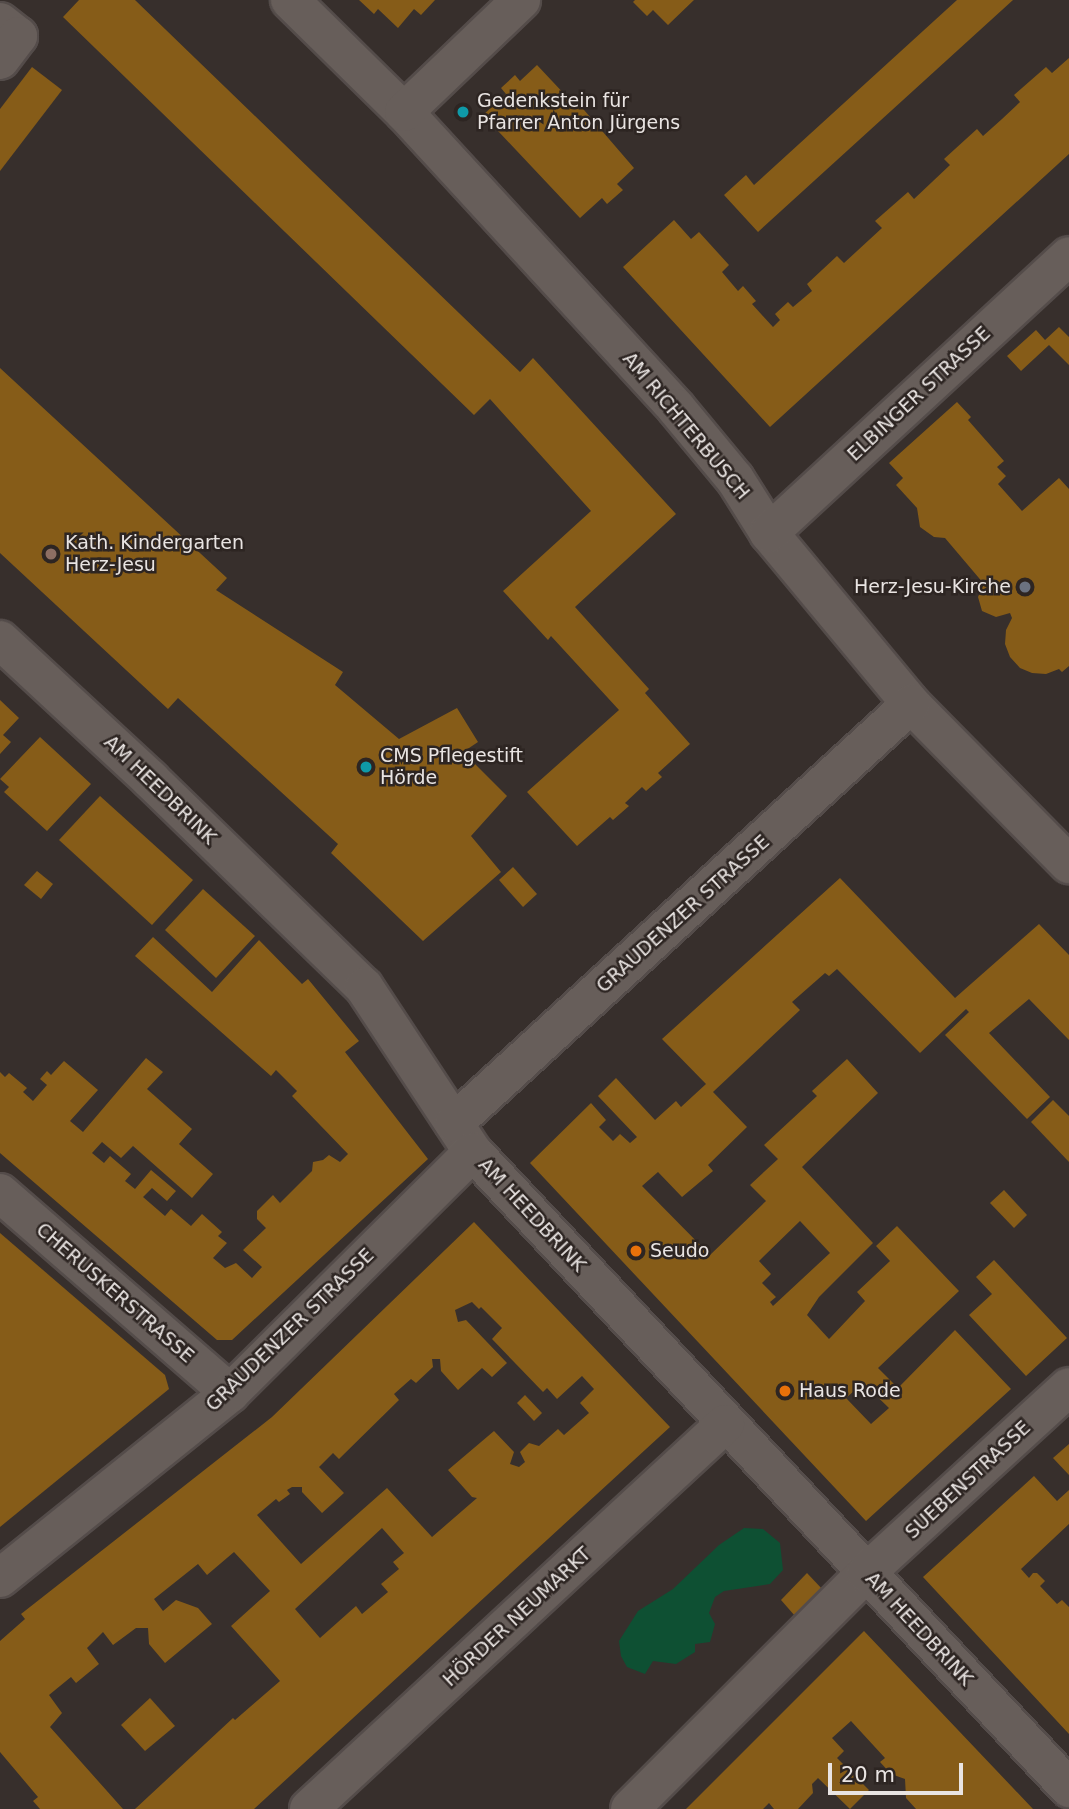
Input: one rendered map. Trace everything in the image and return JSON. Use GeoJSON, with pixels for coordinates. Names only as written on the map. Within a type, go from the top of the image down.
{"type":"FeatureCollection","features":[{"type":"Feature","properties":{"kind":"street","name":"AM RICHTERBUSCH"},"geometry":{"type":"LineString","coordinates":[[290,0],[404,112],[676,408],[735,479],[769,533],[911,704],[1067,856]]}},
{"type":"Feature","properties":{"kind":"street"},"geometry":{"type":"LineString","coordinates":[[404,112],[521,0]]}},
{"type":"Feature","properties":{"kind":"street"},"geometry":{"type":"LineString","coordinates":[[0,22],[18,36],[0,60]]}},
{"type":"Feature","properties":{"kind":"street","name":"ELBINGER STRASSE"},"geometry":{"type":"LineString","coordinates":[[769,533],[1069,256]]}},
{"type":"Feature","properties":{"kind":"street","name":"AM HEEDBRINK"},"geometry":{"type":"LineString","coordinates":[[0,640],[150,779],[364,987],[464,1137],[725,1424],[1069,1788]]}},
{"type":"Feature","properties":{"kind":"street","name":"GRAUDENZER STRASSE"},"geometry":{"type":"LineString","coordinates":[[0,1578],[230,1392],[464,1137],[911,704]]}},
{"type":"Feature","properties":{"kind":"street","name":"CHERUSKERSTRASSE"},"geometry":{"type":"LineString","coordinates":[[0,1193],[230,1392]]}},
{"type":"Feature","properties":{"kind":"street","name":"SUEBENSTRASSE"},"geometry":{"type":"LineString","coordinates":[[866,1573],[1069,1387]]}},
{"type":"Feature","properties":{"kind":"street","name":"HÖRDER NEUMARKT"},"geometry":{"type":"LineString","coordinates":[[309,1809],[725,1424]]}},
{"type":"Feature","properties":{"kind":"street"},"geometry":{"type":"LineString","coordinates":[[630,1809],[866,1573]]}},
{"type":"Feature","properties":{"kind":"green space"},"geometry":{"type":"Polygon","coordinates":[[[744,1528],[763,1529],[780,1543],[783,1570],[770,1584],[724,1591],[715,1597],[709,1613],[715,1624],[710,1642],[695,1644],[695,1652],[676,1664],[653,1661],[645,1674],[627,1667],[621,1656],[619,1641],[638,1611],[673,1589],[719,1545],[744,1528]]]}},
{"type":"Feature","properties":{"kind":"building"},"geometry":{"type":"Polygon","coordinates":[[[79,0],[135,0],[520,372],[533,358],[676,514],[575,607],[649,689],[645,693],[690,744],[658,773],[662,777],[646,791],[642,787],[625,803],[629,806],[613,820],[610,817],[577,846],[527,792],[619,710],[551,636],[548,640],[503,591],[591,511],[490,399],[474,415],[63,17],[79,0]]]}},
{"type":"Feature","properties":{"kind":"building"},"geometry":{"type":"Polygon","coordinates":[[[359,0],[435,0],[421,15],[414,9],[398,28],[378,9],[374,14],[359,0]]]}},
{"type":"Feature","properties":{"kind":"building"},"geometry":{"type":"Polygon","coordinates":[[[694,0],[668,25],[653,10],[647,16],[633,2],[694,0]]]}},
{"type":"Feature","properties":{"kind":"building"},"geometry":{"type":"Polygon","coordinates":[[[957,0],[1013,0],[758,232],[724,195],[746,175],[754,185],[957,0]]]}},
{"type":"Feature","properties":{"kind":"building"},"geometry":{"type":"Polygon","coordinates":[[[1069,58],[1069,154],[770,427],[623,267],[674,220],[691,239],[699,232],[729,265],[722,272],[738,291],[743,286],[756,301],[752,304],[773,327],[780,320],[775,314],[788,302],[793,307],[812,291],[807,284],[837,256],[844,263],[882,228],[875,221],[908,192],[914,199],[950,165],[944,159],[977,129],[983,136],[1020,102],[1014,95],[1046,67],[1052,73],[1069,58]]]}},
{"type":"Feature","properties":{"kind":"building"},"geometry":{"type":"Polygon","coordinates":[[[537,65],[568,98],[572,96],[634,168],[617,184],[623,190],[607,204],[602,198],[580,218],[483,115],[506,94],[501,88],[515,75],[520,81],[537,65]]]}},
{"type":"Feature","properties":{"kind":"building"},"geometry":{"type":"Polygon","coordinates":[[[32,67],[62,90],[0,171],[0,109],[32,67]]]}},
{"type":"Feature","properties":{"kind":"building"},"geometry":{"type":"Polygon","coordinates":[[[1059,327],[1069,337],[1069,365],[1049,345],[1021,371],[1007,356],[1036,330],[1045,340],[1059,327]]]}},
{"type":"Feature","properties":{"kind":"building"},"geometry":{"type":"Polygon","coordinates":[[[0,368],[227,578],[216,590],[343,672],[335,685],[399,739],[457,708],[478,742],[463,752],[507,796],[471,836],[501,872],[423,941],[331,853],[338,844],[178,698],[168,709],[0,553],[0,368]]]}},
{"type":"Feature","properties":{"kind":"building"},"geometry":{"type":"Polygon","coordinates":[[[957,402],[971,417],[968,420],[1004,461],[997,467],[1006,476],[998,484],[1022,511],[1059,478],[1069,489],[1069,666],[1062,672],[1059,669],[1046,674],[1032,673],[1020,668],[1010,657],[1005,644],[1006,630],[1012,618],[1010,613],[996,617],[982,611],[978,597],[984,584],[945,538],[934,537],[920,527],[917,508],[896,485],[903,478],[889,463],[957,402]]]}},
{"type":"Feature","properties":{"kind":"building"},"geometry":{"type":"Polygon","coordinates":[[[0,700],[19,718],[3,735],[11,742],[0,754],[0,700]]]}},
{"type":"Feature","properties":{"kind":"building"},"geometry":{"type":"Polygon","coordinates":[[[40,737],[91,784],[47,831],[4,792],[9,787],[0,779],[40,737]]]}},
{"type":"Feature","properties":{"kind":"building"},"geometry":{"type":"Polygon","coordinates":[[[100,796],[193,880],[152,925],[59,840],[100,796]]]}},
{"type":"Feature","properties":{"kind":"building"},"geometry":{"type":"Polygon","coordinates":[[[513,867],[537,894],[523,907],[499,880],[513,867]]]}},
{"type":"Feature","properties":{"kind":"building"},"geometry":{"type":"Polygon","coordinates":[[[37,871],[53,884],[41,899],[24,885],[37,871]]]}},
{"type":"Feature","properties":{"kind":"building"},"geometry":{"type":"Polygon","coordinates":[[[840,878],[955,998],[1039,924],[1069,955],[1069,1040],[1029,999],[989,1033],[1050,1097],[1027,1119],[945,1035],[969,1012],[966,1009],[920,1053],[837,969],[829,976],[825,973],[792,1002],[800,1010],[713,1092],[747,1127],[708,1165],[713,1171],[682,1197],[658,1172],[642,1186],[710,1255],[766,1201],[750,1185],[778,1159],[764,1145],[817,1096],[812,1091],[847,1059],[878,1093],[802,1167],[873,1243],[819,1297],[807,1315],[829,1339],[865,1301],[857,1292],[890,1261],[876,1246],[897,1226],[959,1291],[878,1368],[898,1388],[955,1330],[1011,1389],[866,1521],[530,1163],[591,1103],[606,1120],[599,1127],[613,1141],[620,1134],[630,1143],[637,1137],[598,1096],[616,1078],[655,1120],[676,1101],[681,1107],[706,1084],[662,1039],[840,878]],[[800,1221],[759,1261],[771,1274],[762,1283],[776,1297],[770,1302],[773,1306],[830,1253],[800,1221]],[[863,1383],[846,1398],[871,1424],[889,1408],[863,1383]]]}},
{"type":"Feature","properties":{"kind":"building"},"geometry":{"type":"Polygon","coordinates":[[[203,889],[255,936],[216,978],[165,930],[203,889]]]}},
{"type":"Feature","properties":{"kind":"building"},"geometry":{"type":"Polygon","coordinates":[[[153,937],[212,992],[259,940],[302,984],[308,979],[359,1041],[345,1052],[428,1159],[232,1340],[217,1340],[0,1153],[0,1072],[5,1077],[9,1073],[27,1088],[23,1092],[33,1101],[47,1085],[40,1079],[47,1071],[51,1075],[64,1061],[98,1090],[70,1121],[83,1132],[146,1058],[163,1072],[147,1089],[192,1129],[179,1144],[213,1174],[192,1198],[133,1146],[121,1158],[102,1142],[92,1153],[104,1163],[110,1156],[131,1174],[125,1181],[135,1189],[151,1170],[176,1191],[167,1201],[152,1188],[143,1197],[165,1216],[171,1209],[191,1226],[202,1214],[222,1232],[218,1236],[227,1243],[213,1258],[225,1268],[236,1263],[252,1278],[262,1267],[243,1250],[266,1228],[257,1219],[257,1211],[273,1195],[280,1203],[312,1171],[313,1162],[323,1160],[329,1155],[340,1162],[348,1154],[292,1096],[297,1091],[276,1070],[271,1076],[135,956],[153,937]]]}},
{"type":"Feature","properties":{"kind":"building"},"geometry":{"type":"Polygon","coordinates":[[[1053,1100],[1069,1116],[1069,1162],[1031,1122],[1053,1100]]]}},
{"type":"Feature","properties":{"kind":"building"},"geometry":{"type":"Polygon","coordinates":[[[1004,1190],[1027,1215],[1014,1228],[990,1203],[1004,1190]]]}},
{"type":"Feature","properties":{"kind":"building"},"geometry":{"type":"Polygon","coordinates":[[[474,1222],[670,1427],[254,1809],[135,1809],[233,1718],[235,1720],[280,1681],[231,1626],[270,1591],[234,1552],[207,1575],[198,1564],[154,1599],[163,1611],[176,1600],[198,1608],[212,1624],[165,1663],[149,1644],[148,1628],[136,1628],[113,1645],[103,1632],[87,1648],[99,1664],[76,1683],[71,1677],[49,1695],[62,1713],[50,1727],[123,1809],[40,1809],[33,1801],[38,1797],[0,1752],[0,1641],[25,1619],[21,1614],[272,1417],[474,1222]],[[472,1302],[455,1310],[458,1322],[466,1320],[507,1363],[492,1377],[482,1368],[458,1390],[441,1371],[440,1359],[432,1359],[433,1367],[416,1383],[411,1379],[394,1394],[399,1400],[339,1459],[333,1453],[319,1467],[344,1493],[322,1513],[302,1492],[302,1487],[292,1487],[287,1490],[290,1494],[279,1502],[276,1499],[257,1515],[301,1564],[387,1488],[432,1537],[477,1498],[472,1497],[448,1470],[494,1431],[514,1452],[510,1464],[519,1467],[525,1462],[520,1452],[529,1443],[539,1446],[558,1429],[564,1435],[589,1413],[580,1403],[594,1389],[582,1376],[557,1399],[547,1388],[543,1392],[492,1339],[502,1328],[481,1307],[479,1309],[472,1302]],[[382,1528],[295,1609],[320,1638],[356,1606],[362,1614],[388,1592],[381,1584],[399,1569],[393,1562],[404,1553],[382,1528]]]}},
{"type":"Feature","properties":{"kind":"building"},"geometry":{"type":"Polygon","coordinates":[[[0,1233],[165,1375],[169,1389],[0,1527],[0,1233]]]}},
{"type":"Feature","properties":{"kind":"building"},"geometry":{"type":"Polygon","coordinates":[[[994,1260],[1067,1338],[1026,1376],[969,1315],[992,1294],[976,1277],[994,1260]]]}},
{"type":"Feature","properties":{"kind":"building"},"geometry":{"type":"Polygon","coordinates":[[[525,1395],[542,1413],[534,1421],[517,1403],[525,1395]]]}},
{"type":"Feature","properties":{"kind":"building"},"geometry":{"type":"Polygon","coordinates":[[[1069,1444],[1069,1475],[1053,1458],[1069,1444]]]}},
{"type":"Feature","properties":{"kind":"building"},"geometry":{"type":"Polygon","coordinates":[[[1034,1476],[1057,1501],[1069,1490],[1069,1524],[1021,1569],[1029,1578],[1033,1573],[1037,1573],[1045,1581],[1040,1586],[1057,1604],[1062,1600],[1069,1607],[1069,1734],[923,1577],[1034,1476]]]}},
{"type":"Feature","properties":{"kind":"building"},"geometry":{"type":"Polygon","coordinates":[[[807,1573],[823,1590],[795,1616],[781,1600],[807,1573]]]}},
{"type":"Feature","properties":{"kind":"building"},"geometry":{"type":"Polygon","coordinates":[[[864,1631],[1033,1809],[916,1809],[906,1798],[905,1779],[891,1774],[880,1762],[885,1758],[851,1721],[832,1738],[844,1751],[837,1758],[869,1790],[850,1809],[818,1778],[812,1784],[813,1793],[798,1809],[774,1809],[769,1803],[763,1809],[686,1809],[864,1631]]]}},
{"type":"Feature","properties":{"kind":"building"},"geometry":{"type":"Polygon","coordinates":[[[150,1698],[175,1726],[145,1751],[121,1725],[150,1698]]]}},
{"type":"Feature","properties":{"kind":"place","name":"Gedenkstein für Pfarrer Anton Jürgens"},"geometry":{"type":"Point","coordinates":[463,112]}},
{"type":"Feature","properties":{"kind":"place","name":"Kath. Kindergarten Herz-Jesu"},"geometry":{"type":"Point","coordinates":[51,554]}},
{"type":"Feature","properties":{"kind":"place","name":"Herz-Jesu-Kirche"},"geometry":{"type":"Point","coordinates":[1025,587]}},
{"type":"Feature","properties":{"kind":"place","name":"CMS Pflegestift Hörde"},"geometry":{"type":"Point","coordinates":[366,767]}},
{"type":"Feature","properties":{"kind":"place","name":"Seudo"},"geometry":{"type":"Point","coordinates":[636,1251]}},
{"type":"Feature","properties":{"kind":"place","name":"Haus Rode"},"geometry":{"type":"Point","coordinates":[785,1391]}}]}
